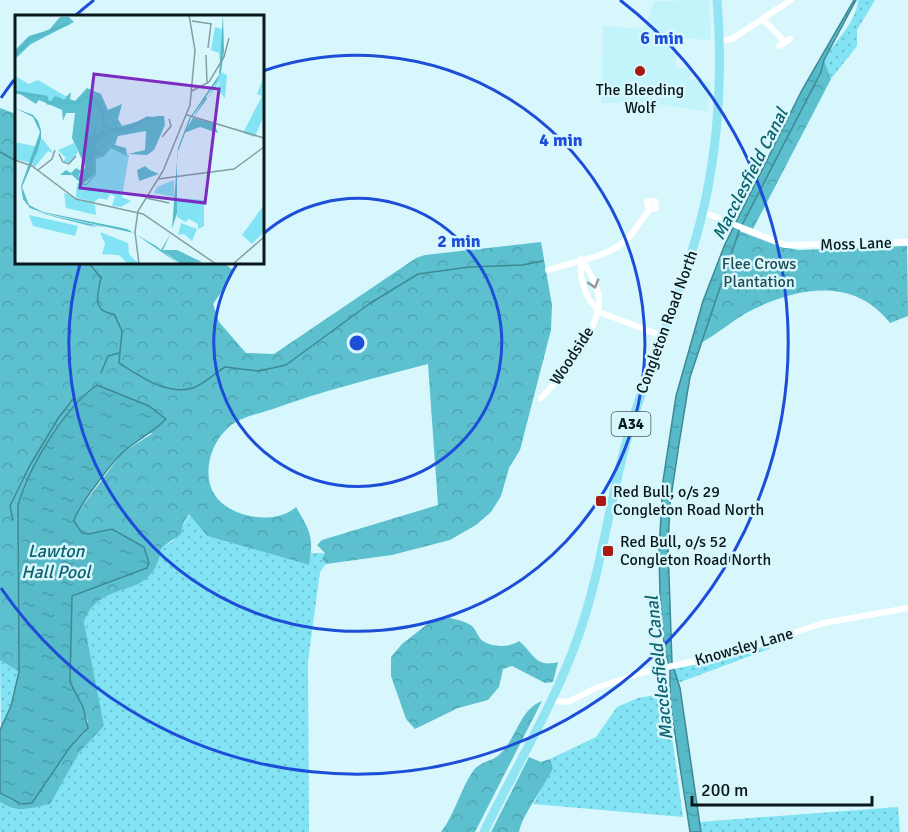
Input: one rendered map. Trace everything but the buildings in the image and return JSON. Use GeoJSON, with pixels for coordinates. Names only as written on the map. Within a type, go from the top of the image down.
{"type":"FeatureCollection","features":[{"type":"Feature","properties":{"kind":"highway","name":"Congleton Road North"},"geometry":{"type":"LineString","coordinates":[[484,832],[549,700],[562,679],[589,602],[618,471],[640,395],[692,251],[703,212],[714,144],[719,41],[717,0]]}},
{"type":"Feature","properties":{"kind":"street"},"geometry":{"type":"LineString","coordinates":[[719,41],[732,39],[791,0]]}},
{"type":"Feature","properties":{"kind":"street"},"geometry":{"type":"LineString","coordinates":[[763,19],[784,42]]}},
{"type":"Feature","properties":{"kind":"street"},"geometry":{"type":"LineString","coordinates":[[548,270],[605,252],[627,239],[649,210]]}},
{"type":"Feature","properties":{"kind":"street","name":"Moss Lane"},"geometry":{"type":"LineString","coordinates":[[703,212],[785,245],[799,247],[908,242]]}},
{"type":"Feature","properties":{"kind":"street"},"geometry":{"type":"LineString","coordinates":[[581,260],[588,266],[599,302],[597,310],[662,336]]}},
{"type":"Feature","properties":{"kind":"street","name":"Woodside"},"geometry":{"type":"LineString","coordinates":[[541,398],[556,383],[578,351],[594,323],[597,310]]}},
{"type":"Feature","properties":{"kind":"street","name":"Knowsley Lane"},"geometry":{"type":"LineString","coordinates":[[549,700],[568,702],[596,688],[664,667],[732,653],[824,623],[908,608]]}},
{"type":"Feature","properties":{"kind":"shaded area"},"geometry":{"type":"Polygon","coordinates":[[[710,0],[711,40],[676,38],[676,68],[691,69],[690,79],[694,81],[711,82],[708,112],[642,102],[601,103],[603,26],[644,29],[654,1],[710,0]]]}},
{"type":"Feature","properties":{"kind":"shaded area"},"geometry":{"type":"Polygon","coordinates":[[[858,0],[875,0],[857,30],[857,46],[831,79],[824,60],[853,17],[858,0]]]}},
{"type":"Feature","properties":{"kind":"shaded area"},"geometry":{"type":"Polygon","coordinates":[[[190,514],[207,536],[309,565],[311,553],[325,553],[322,559],[326,564],[320,572],[308,661],[309,832],[0,832],[0,802],[18,809],[50,803],[79,753],[104,726],[84,622],[92,608],[103,598],[138,583],[148,576],[156,565],[160,548],[172,542],[190,514]]]}},
{"type":"Feature","properties":{"kind":"shaded area"},"geometry":{"type":"Polygon","coordinates":[[[767,645],[771,648],[678,683],[673,669],[714,661],[767,645]]]}},
{"type":"Feature","properties":{"kind":"shaded area"},"geometry":{"type":"Polygon","coordinates":[[[0,660],[19,672],[11,706],[1,728],[0,660]]]}},
{"type":"Feature","properties":{"kind":"shaded area"},"geometry":{"type":"Polygon","coordinates":[[[666,693],[683,817],[533,804],[553,768],[550,759],[596,737],[617,707],[638,698],[666,693]]]}},
{"type":"Feature","properties":{"kind":"shaded area"},"geometry":{"type":"Polygon","coordinates":[[[898,807],[900,832],[701,832],[699,822],[898,807]]]}},
{"type":"Feature","properties":{"kind":"green space"},"geometry":{"type":"Polygon","coordinates":[[[824,60],[831,79],[753,229],[741,225],[821,72],[824,60]]]}},
{"type":"Feature","properties":{"kind":"green space"},"geometry":{"type":"Polygon","coordinates":[[[0,108],[15,114],[15,264],[225,264],[233,270],[231,278],[213,304],[219,322],[246,353],[274,354],[416,258],[425,255],[541,242],[552,305],[551,330],[520,450],[509,468],[501,496],[491,512],[476,525],[450,540],[392,555],[326,564],[322,559],[325,553],[317,545],[322,540],[438,505],[428,364],[348,385],[237,422],[222,434],[211,456],[208,473],[212,490],[227,507],[250,516],[275,517],[296,507],[310,534],[309,565],[207,536],[189,514],[183,524],[181,534],[161,548],[156,565],[149,577],[103,598],[92,608],[84,622],[104,726],[79,753],[50,804],[24,809],[12,808],[0,802],[0,793],[13,801],[32,803],[70,747],[85,733],[88,721],[70,682],[72,595],[147,568],[149,563],[144,547],[125,537],[82,533],[74,521],[75,516],[122,453],[153,433],[50,442],[36,464],[18,505],[19,672],[0,660],[0,108]]]}},
{"type":"Feature","properties":{"kind":"green space","name":"Flee Crows Plantation"},"geometry":{"type":"Polygon","coordinates":[[[739,231],[781,247],[799,250],[907,246],[908,316],[890,323],[876,308],[860,298],[843,293],[807,292],[788,296],[752,310],[701,343],[739,231]]]}},
{"type":"Feature","properties":{"kind":"green space"},"geometry":{"type":"Polygon","coordinates":[[[450,618],[472,626],[480,638],[487,643],[502,646],[519,641],[536,659],[545,663],[558,662],[553,682],[545,683],[512,666],[503,669],[499,687],[488,700],[458,708],[415,729],[406,719],[391,676],[391,657],[402,644],[430,622],[450,618]]]}},
{"type":"Feature","properties":{"kind":"green space"},"geometry":{"type":"Polygon","coordinates":[[[542,701],[475,832],[441,832],[473,771],[479,765],[500,754],[528,711],[542,701]]]}},
{"type":"Feature","properties":{"kind":"green space"},"geometry":{"type":"Polygon","coordinates":[[[529,757],[541,762],[550,759],[553,768],[524,817],[519,832],[491,832],[529,757]]]}},
{"type":"Feature","properties":{"kind":"water"},"geometry":{"type":"Polygon","coordinates":[[[856,0],[824,60],[821,72],[739,231],[690,377],[670,504],[668,547],[672,663],[680,688],[701,832],[690,832],[670,702],[670,671],[664,644],[660,595],[659,551],[663,481],[676,396],[703,301],[725,244],[802,90],[856,0]]]}},
{"type":"Feature","properties":{"kind":"water","name":"Lawton Hall Pool"},"geometry":{"type":"Polygon","coordinates":[[[97,385],[149,406],[166,419],[117,458],[87,497],[74,521],[82,533],[89,534],[112,529],[144,547],[149,563],[147,568],[72,596],[70,682],[83,707],[88,728],[70,747],[32,803],[21,804],[0,793],[0,730],[11,706],[19,672],[18,505],[30,473],[49,439],[72,408],[97,385]]]}},
{"type":"Feature","properties":{"kind":"waterway"},"geometry":{"type":"LineString","coordinates":[[0,152],[15,160]]}},
{"type":"Feature","properties":{"kind":"waterway"},"geometry":{"type":"LineString","coordinates":[[90,264],[101,278],[99,306],[107,313],[114,314],[122,331],[119,363],[154,383],[183,390],[197,386],[225,367],[259,371],[286,365],[369,304],[418,274],[469,267],[522,265],[543,261]]}},
{"type":"Feature","properties":{"kind":"waterway"},"geometry":{"type":"LineString","coordinates":[[101,373],[108,356],[119,353]]}},
{"type":"Feature","properties":{"kind":"waterway"},"geometry":{"type":"LineString","coordinates":[[13,520],[10,506],[29,467],[59,417],[73,399]]}},
{"type":"Feature","properties":{"kind":"place","name":"The Bleeding Wolf"},"geometry":{"type":"Point","coordinates":[640,71]}},
{"type":"Feature","properties":{"kind":"place","name":"Red Bull, o/s 29 Congleton Road North"},"geometry":{"type":"Point","coordinates":[601,501]}},
{"type":"Feature","properties":{"kind":"place","name":"Red Bull, o/s 52 Congleton Road North"},"geometry":{"type":"Point","coordinates":[608,551]}},
{"type":"Feature","properties":{"kind":"water label","name":"Macclesfield Canal"},"geometry":{"type":"Point","coordinates":[750,174]}},
{"type":"Feature","properties":{"kind":"water label","name":"Macclesfield Canal"},"geometry":{"type":"Point","coordinates":[659,668]}}]}
